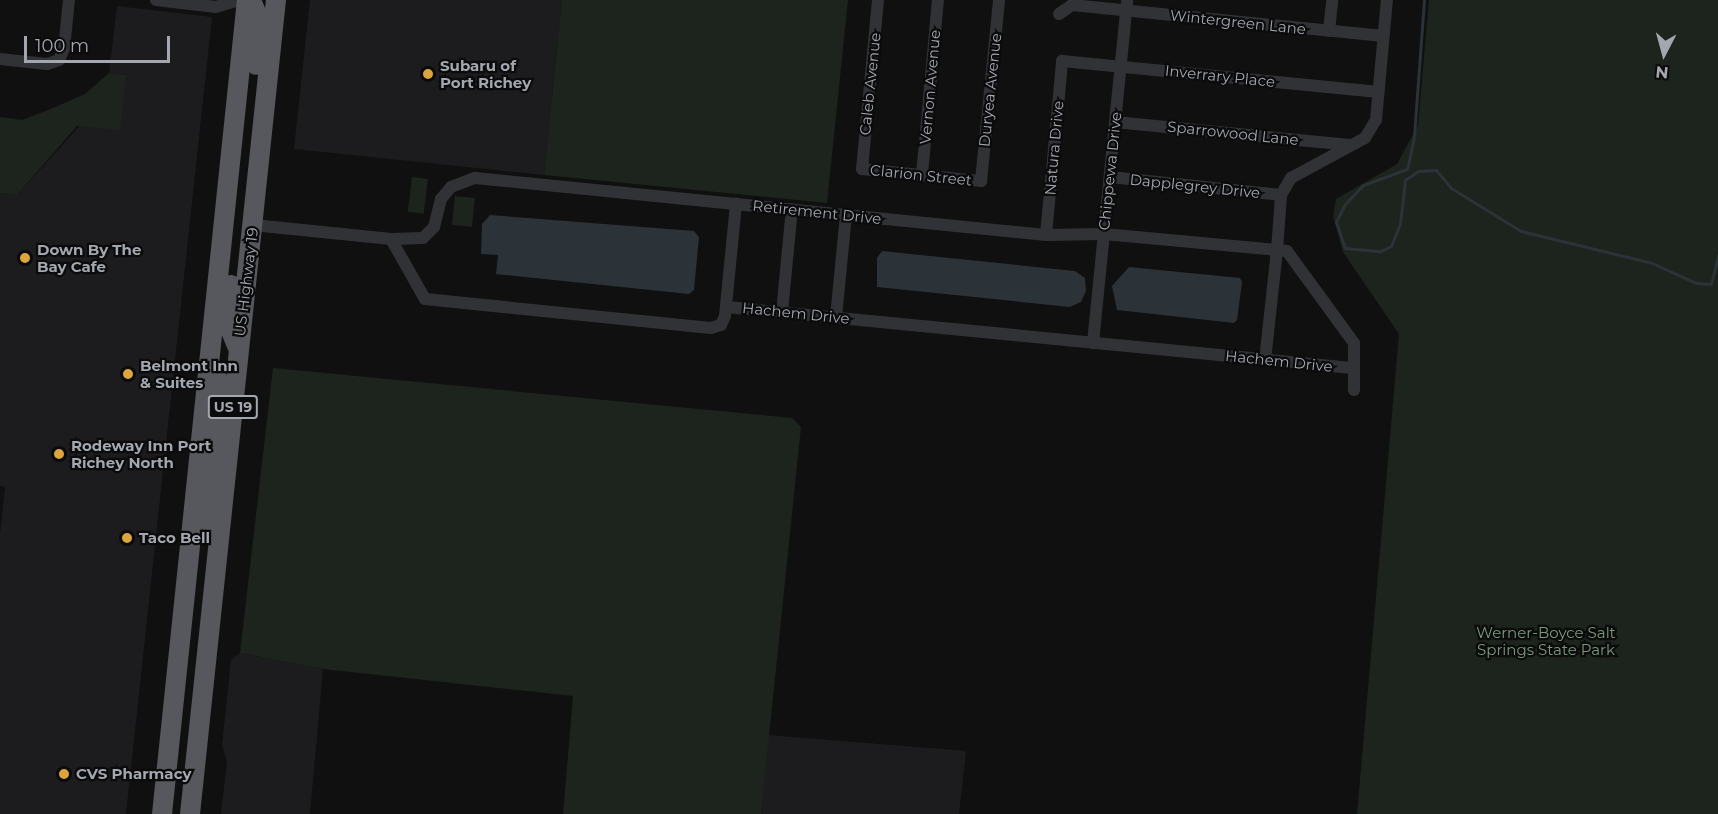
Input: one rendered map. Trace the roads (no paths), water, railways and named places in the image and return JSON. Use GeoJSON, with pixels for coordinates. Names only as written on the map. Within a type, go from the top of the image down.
{"type":"FeatureCollection","features":[{"type":"Feature","properties":{"kind":"highway","name":"US Highway 19"},"geometry":{"type":"LineString","coordinates":[[162,814],[249,0]]}},
{"type":"Feature","properties":{"kind":"highway"},"geometry":{"type":"LineString","coordinates":[[249,0],[260,22],[248,148],[257,183]]}},
{"type":"Feature","properties":{"kind":"highway","name":"US Highway 19"},"geometry":{"type":"LineString","coordinates":[[190,814],[276,0]]}},
{"type":"Feature","properties":{"kind":"highway"},"geometry":{"type":"LineString","coordinates":[[228,182],[238,215],[227,321],[238,351]]}},
{"type":"Feature","properties":{"kind":"highway"},"geometry":{"type":"LineString","coordinates":[[209,363],[221,387],[207,512],[218,544]]}},
{"type":"Feature","properties":{"kind":"highway"},"geometry":{"type":"LineString","coordinates":[[152,814],[165,780]]}},
{"type":"Feature","properties":{"kind":"street"},"geometry":{"type":"LineString","coordinates":[[0,59],[47,64],[59,60],[64,49],[69,0]]}},
{"type":"Feature","properties":{"kind":"street"},"geometry":{"type":"LineString","coordinates":[[156,0],[216,7],[239,0]]}},
{"type":"Feature","properties":{"kind":"street","name":"Caleb Avenue"},"geometry":{"type":"LineString","coordinates":[[862,169],[878,0]]}},
{"type":"Feature","properties":{"kind":"street","name":"Vernon Avenue"},"geometry":{"type":"LineString","coordinates":[[922,175],[938,0]]}},
{"type":"Feature","properties":{"kind":"street","name":"Duryea Avenue"},"geometry":{"type":"LineString","coordinates":[[981,181],[999,0]]}},
{"type":"Feature","properties":{"kind":"street"},"geometry":{"type":"LineString","coordinates":[[1329,31],[1332,0]]}},
{"type":"Feature","properties":{"kind":"street"},"geometry":{"type":"LineString","coordinates":[[1265,360],[1281,195],[1291,178],[1365,138],[1376,120],[1387,0]]}},
{"type":"Feature","properties":{"kind":"street","name":"Wintergreen Lane"},"geometry":{"type":"LineString","coordinates":[[1059,14],[1073,3],[1127,5],[1383,36]]}},
{"type":"Feature","properties":{"kind":"street","name":"Chippewa Drive"},"geometry":{"type":"LineString","coordinates":[[1093,343],[1127,5]]}},
{"type":"Feature","properties":{"kind":"street","name":"Inverrary Place"},"geometry":{"type":"LineString","coordinates":[[1062,61],[1378,92]]}},
{"type":"Feature","properties":{"kind":"street","name":"Natura Drive"},"geometry":{"type":"LineString","coordinates":[[1046,235],[1062,61]]}},
{"type":"Feature","properties":{"kind":"street","name":"Sparrowood Lane"},"geometry":{"type":"LineString","coordinates":[[1115,122],[1350,145]]}},
{"type":"Feature","properties":{"kind":"street","name":"Clarion Street"},"geometry":{"type":"LineString","coordinates":[[862,169],[981,181]]}},
{"type":"Feature","properties":{"kind":"street","name":"Dapplegrey Drive"},"geometry":{"type":"LineString","coordinates":[[1110,177],[1281,195]]}},
{"type":"Feature","properties":{"kind":"street","name":"Retirement Drive"},"geometry":{"type":"LineString","coordinates":[[391,239],[423,237],[434,227],[446,193],[475,178],[1046,235],[1104,234],[1277,250]]}},
{"type":"Feature","properties":{"kind":"street"},"geometry":{"type":"LineString","coordinates":[[727,307],[736,204]]}},
{"type":"Feature","properties":{"kind":"street"},"geometry":{"type":"LineString","coordinates":[[782,312],[792,209]]}},
{"type":"Feature","properties":{"kind":"street"},"geometry":{"type":"LineString","coordinates":[[836,317],[846,215]]}},
{"type":"Feature","properties":{"kind":"street"},"geometry":{"type":"LineString","coordinates":[[253,225],[391,239]]}},
{"type":"Feature","properties":{"kind":"street","name":"Hachem Drive"},"geometry":{"type":"LineString","coordinates":[[391,239],[425,299],[711,328],[720,325],[727,307],[1352,368]]}},
{"type":"Feature","properties":{"kind":"street"},"geometry":{"type":"LineString","coordinates":[[1277,250],[1287,251],[1354,343],[1352,368],[1354,390]]}},
{"type":"Feature","properties":{"kind":"waterway"},"geometry":{"type":"LineString","coordinates":[[1424,0],[1414,137],[1407,169],[1363,185],[1345,204],[1336,222],[1345,248],[1381,251],[1391,246],[1400,224],[1405,180],[1418,171],[1436,170],[1451,188],[1521,231],[1652,263],[1696,283],[1711,284],[1718,255]]}},
{"type":"Feature","properties":{"kind":"place","name":"Subaru of Port Richey"},"geometry":{"type":"Point","coordinates":[428,74]}},
{"type":"Feature","properties":{"kind":"place","name":"Down By The Bay Cafe"},"geometry":{"type":"Point","coordinates":[25,258]}},
{"type":"Feature","properties":{"kind":"place","name":"Belmont Inn & Suites"},"geometry":{"type":"Point","coordinates":[128,374]}},
{"type":"Feature","properties":{"kind":"place","name":"Rodeway Inn Port Richey North"},"geometry":{"type":"Point","coordinates":[59,454]}},
{"type":"Feature","properties":{"kind":"place","name":"Taco Bell"},"geometry":{"type":"Point","coordinates":[127,538]}},
{"type":"Feature","properties":{"kind":"place","name":"CVS Pharmacy"},"geometry":{"type":"Point","coordinates":[64,774]}},
{"type":"Feature","properties":{"kind":"park label","name":"Werner-Boyce Salt Springs State Park"},"geometry":{"type":"Point","coordinates":[1546,640]}}]}
